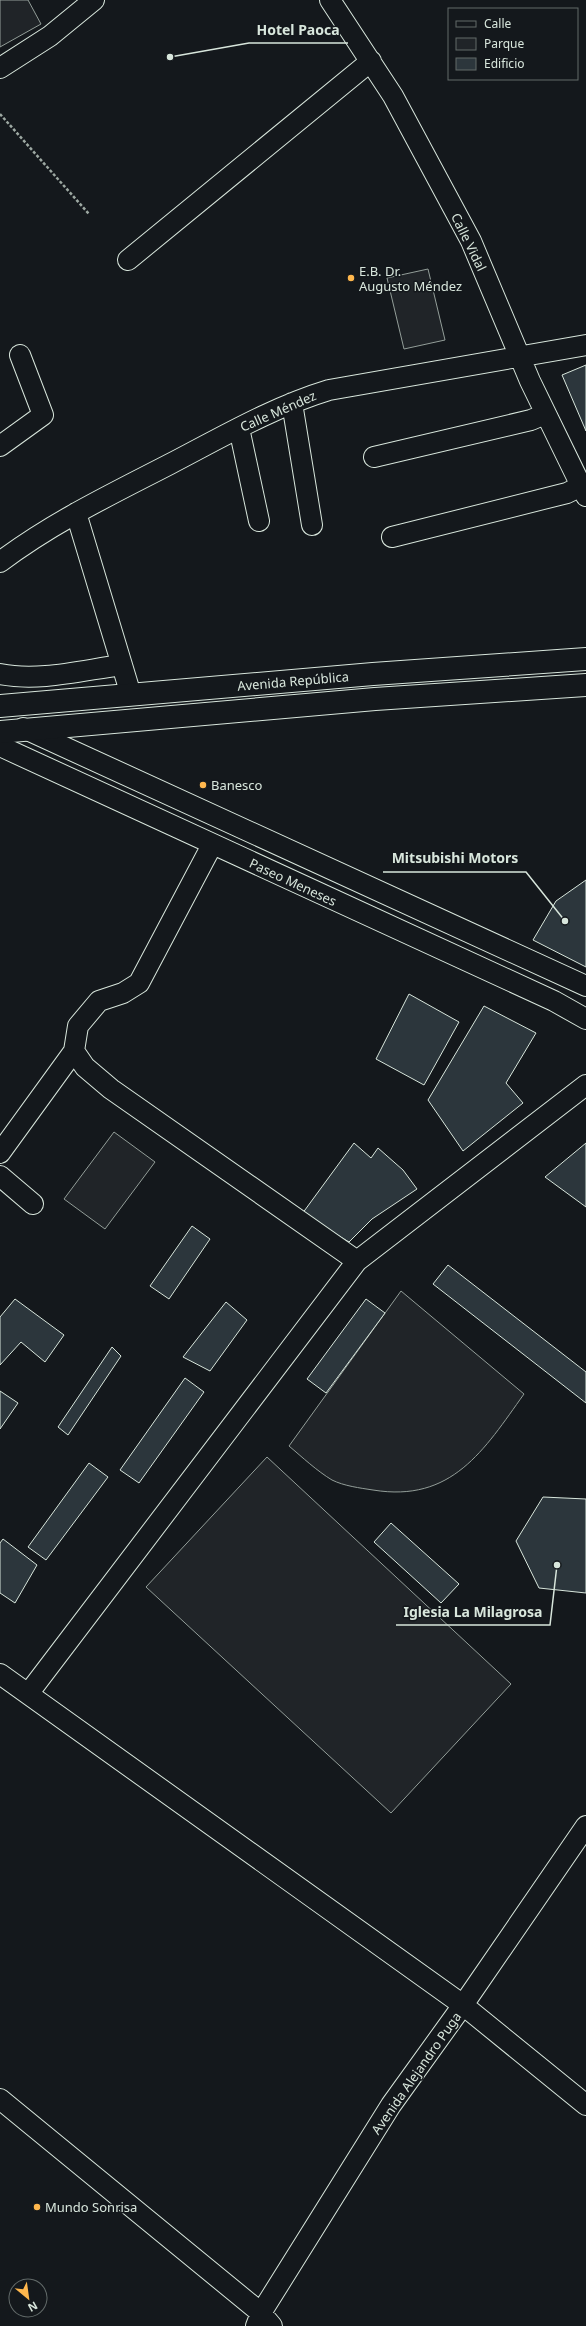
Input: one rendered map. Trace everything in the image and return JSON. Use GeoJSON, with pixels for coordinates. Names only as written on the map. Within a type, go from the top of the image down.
{"type":"FeatureCollection","features":[{"type":"Feature","properties":{"kind":"main road","name":"Avenida República"},"geometry":{"type":"LineString","coordinates":[[0,706],[373,674],[586,659]]}},
{"type":"Feature","properties":{"kind":"main road","name":"Avenida República"},"geometry":{"type":"LineString","coordinates":[[0,732],[375,699],[586,685]]}},
{"type":"Feature","properties":{"kind":"street"},"geometry":{"type":"LineString","coordinates":[[0,68],[50,36],[94,0]]}},
{"type":"Feature","properties":{"kind":"street","name":"Calle Vidal"},"geometry":{"type":"LineString","coordinates":[[330,0],[371,61],[411,129],[470,241],[546,414],[583,491]]}},
{"type":"Feature","properties":{"kind":"street"},"geometry":{"type":"LineString","coordinates":[[128,260],[371,61]]}},
{"type":"Feature","properties":{"kind":"street","name":"Calle Méndez"},"geometry":{"type":"LineString","coordinates":[[0,562],[55,524],[239,428],[292,403],[329,390],[586,345]]}},
{"type":"Feature","properties":{"kind":"street"},"geometry":{"type":"LineString","coordinates":[[0,446],[43,415],[20,355]]}},
{"type":"Feature","properties":{"kind":"street"},"geometry":{"type":"LineString","coordinates":[[292,403],[312,525]]}},
{"type":"Feature","properties":{"kind":"street"},"geometry":{"type":"LineString","coordinates":[[374,457],[531,420],[546,414]]}},
{"type":"Feature","properties":{"kind":"street"},"geometry":{"type":"LineString","coordinates":[[239,428],[259,521]]}},
{"type":"Feature","properties":{"kind":"street"},"geometry":{"type":"LineString","coordinates":[[392,537],[567,493],[583,491]]}},
{"type":"Feature","properties":{"kind":"street"},"geometry":{"type":"LineString","coordinates":[[76,513],[131,695]]}},
{"type":"Feature","properties":{"kind":"street"},"geometry":{"type":"LineString","coordinates":[[0,674],[16,677],[44,676],[122,665]]}},
{"type":"Feature","properties":{"kind":"street"},"geometry":{"type":"LineString","coordinates":[[0,722],[28,730],[586,986]]}},
{"type":"Feature","properties":{"kind":"street","name":"Paseo Meneses"},"geometry":{"type":"LineString","coordinates":[[0,746],[212,845],[547,998],[586,1018]]}},
{"type":"Feature","properties":{"kind":"street"},"geometry":{"type":"LineString","coordinates":[[0,1153],[74,1051],[78,1026],[99,1001],[123,993],[138,983],[212,845]]}},
{"type":"Feature","properties":{"kind":"street"},"geometry":{"type":"LineString","coordinates":[[74,1051],[85,1067],[111,1089],[357,1260]]}},
{"type":"Feature","properties":{"kind":"street"},"geometry":{"type":"LineString","coordinates":[[28,1694],[357,1260],[586,1084]]}},
{"type":"Feature","properties":{"kind":"street"},"geometry":{"type":"LineString","coordinates":[[0,1176],[33,1204]]}},
{"type":"Feature","properties":{"kind":"street"},"geometry":{"type":"LineString","coordinates":[[0,1674],[463,2005],[586,2105]]}},
{"type":"Feature","properties":{"kind":"street","name":"Avenida Alejandro Puga"},"geometry":{"type":"LineString","coordinates":[[263,2322],[391,2105],[463,2005],[586,1826]]}},
{"type":"Feature","properties":{"kind":"street"},"geometry":{"type":"LineString","coordinates":[[0,2099],[263,2322]]}},
{"type":"Feature","properties":{"kind":"path"},"geometry":{"type":"LineString","coordinates":[[0,114],[89,214]]}},
{"type":"Feature","properties":{"kind":"green space"},"geometry":{"type":"Polygon","coordinates":[[[0,0],[28,0],[41,24],[0,47],[0,0]]]}},
{"type":"Feature","properties":{"kind":"green space"},"geometry":{"type":"Polygon","coordinates":[[[428,269],[445,340],[404,349],[387,278],[428,269]]]}},
{"type":"Feature","properties":{"kind":"green space"},"geometry":{"type":"Polygon","coordinates":[[[114,1132],[155,1162],[105,1229],[64,1199],[114,1132]]]}},
{"type":"Feature","properties":{"kind":"green space"},"geometry":{"type":"Polygon","coordinates":[[[401,1291],[524,1394],[495,1434],[479,1452],[463,1468],[445,1480],[424,1488],[401,1492],[373,1490],[342,1484],[332,1480],[289,1446],[401,1291]]]}},
{"type":"Feature","properties":{"kind":"green space"},"geometry":{"type":"Polygon","coordinates":[[[267,1457],[511,1684],[391,1813],[146,1587],[267,1457]]]}},
{"type":"Feature","properties":{"kind":"building"},"geometry":{"type":"Polygon","coordinates":[[[586,365],[586,431],[562,375],[586,365]]]}},
{"type":"Feature","properties":{"kind":"building"},"geometry":{"type":"Polygon","coordinates":[[[586,880],[586,967],[533,940],[556,901],[586,880]]]}},
{"type":"Feature","properties":{"kind":"building"},"geometry":{"type":"Polygon","coordinates":[[[409,994],[459,1022],[424,1085],[376,1059],[409,994]]]}},
{"type":"Feature","properties":{"kind":"building"},"geometry":{"type":"Polygon","coordinates":[[[484,1006],[536,1033],[506,1083],[523,1103],[463,1151],[428,1100],[484,1006]]]}},
{"type":"Feature","properties":{"kind":"building"},"geometry":{"type":"Polygon","coordinates":[[[354,1143],[371,1158],[378,1148],[403,1170],[417,1189],[372,1219],[349,1242],[302,1214],[354,1143]]]}},
{"type":"Feature","properties":{"kind":"building"},"geometry":{"type":"Polygon","coordinates":[[[586,1143],[586,1207],[545,1177],[586,1143]]]}},
{"type":"Feature","properties":{"kind":"building"},"geometry":{"type":"Polygon","coordinates":[[[192,1226],[210,1239],[169,1299],[150,1286],[192,1226]]]}},
{"type":"Feature","properties":{"kind":"building"},"geometry":{"type":"Polygon","coordinates":[[[448,1265],[586,1372],[586,1403],[433,1284],[448,1265]]]}},
{"type":"Feature","properties":{"kind":"building"},"geometry":{"type":"Polygon","coordinates":[[[15,1299],[64,1335],[45,1362],[21,1342],[0,1365],[0,1317],[15,1299]]]}},
{"type":"Feature","properties":{"kind":"building"},"geometry":{"type":"Polygon","coordinates":[[[366,1299],[385,1313],[326,1393],[307,1379],[366,1299]]]}},
{"type":"Feature","properties":{"kind":"building"},"geometry":{"type":"Polygon","coordinates":[[[226,1302],[247,1320],[210,1371],[183,1357],[226,1302]]]}},
{"type":"Feature","properties":{"kind":"building"},"geometry":{"type":"Polygon","coordinates":[[[112,1347],[121,1356],[68,1435],[58,1427],[112,1347]]]}},
{"type":"Feature","properties":{"kind":"building"},"geometry":{"type":"Polygon","coordinates":[[[185,1378],[204,1392],[139,1483],[120,1470],[185,1378]]]}},
{"type":"Feature","properties":{"kind":"building"},"geometry":{"type":"Polygon","coordinates":[[[0,1391],[18,1403],[0,1429],[0,1391]]]}},
{"type":"Feature","properties":{"kind":"building"},"geometry":{"type":"Polygon","coordinates":[[[89,1463],[108,1477],[46,1560],[28,1547],[89,1463]]]}},
{"type":"Feature","properties":{"kind":"building"},"geometry":{"type":"Polygon","coordinates":[[[543,1497],[586,1499],[586,1593],[539,1588],[516,1541],[543,1497]]]}},
{"type":"Feature","properties":{"kind":"building"},"geometry":{"type":"Polygon","coordinates":[[[391,1523],[459,1584],[441,1603],[374,1542],[391,1523]]]}},
{"type":"Feature","properties":{"kind":"building"},"geometry":{"type":"Polygon","coordinates":[[[3,1539],[37,1565],[15,1603],[0,1593],[0,1543],[3,1539]]]}},
{"type":"Feature","properties":{"kind":"place","name":"Hotel Paoca"},"geometry":{"type":"Point","coordinates":[170,57]}},
{"type":"Feature","properties":{"kind":"place","name":"E.B. Dr. Augusto Méndez"},"geometry":{"type":"Point","coordinates":[351,278]}},
{"type":"Feature","properties":{"kind":"place","name":"Banesco"},"geometry":{"type":"Point","coordinates":[203,785]}},
{"type":"Feature","properties":{"kind":"place","name":"Mitsubishi Motors"},"geometry":{"type":"Point","coordinates":[565,921]}},
{"type":"Feature","properties":{"kind":"place","name":"Iglesia La Milagrosa"},"geometry":{"type":"Point","coordinates":[557,1565]}},
{"type":"Feature","properties":{"kind":"place","name":"Mundo Sonrisa"},"geometry":{"type":"Point","coordinates":[37,2207]}}]}
